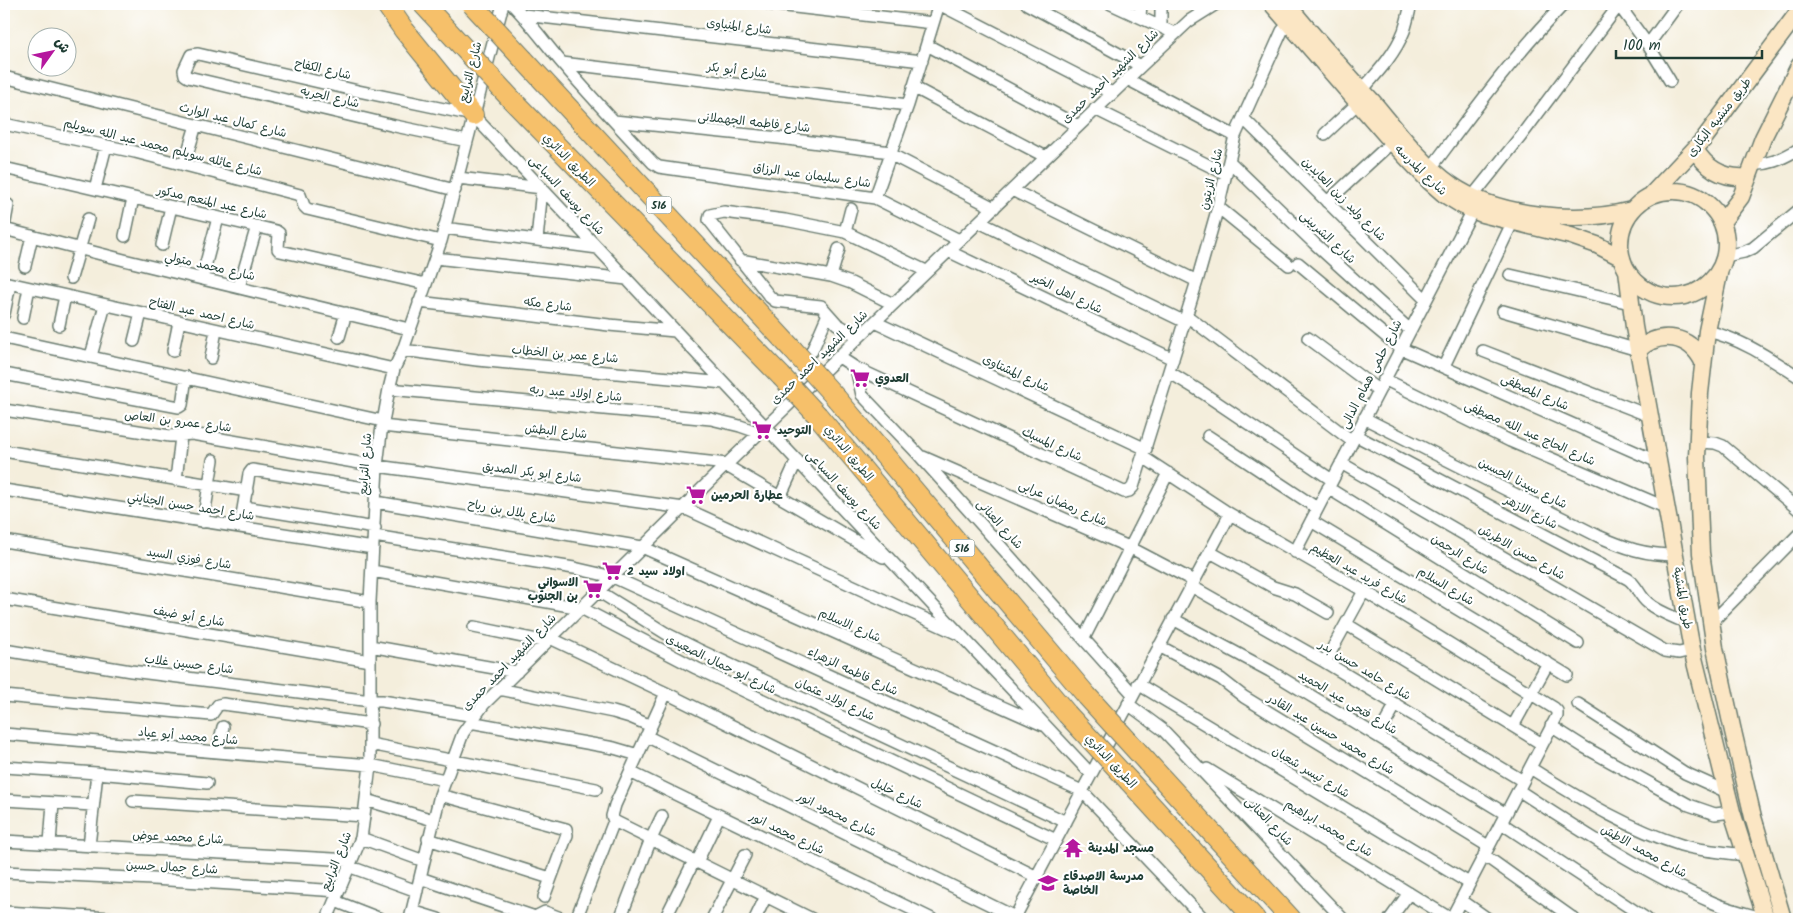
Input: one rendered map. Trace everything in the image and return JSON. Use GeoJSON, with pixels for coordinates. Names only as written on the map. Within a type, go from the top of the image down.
{"type":"FeatureCollection","features":[{"type":"Feature","properties":{"kind":"highway"},"geometry":{"type":"LineString","coordinates":[[386,4],[404,30],[473,116]]}},
{"type":"Feature","properties":{"kind":"highway","name":"الطريق الدائري"},"geometry":{"type":"LineString","coordinates":[[423,4],[511,99],[818,416],[1067,714],[1255,919]]}},
{"type":"Feature","properties":{"kind":"highway","name":"الطريق الدائري"},"geometry":{"type":"LineString","coordinates":[[472,4],[802,351],[837,399],[1087,696],[1291,919]]}},
{"type":"Feature","properties":{"kind":"street","name":"شارع الترابيع"},"geometry":{"type":"LineString","coordinates":[[327,919],[361,838],[370,765],[370,602],[377,466],[382,423],[394,369],[403,350],[435,258],[457,184],[498,20],[504,4]]}},
{"type":"Feature","properties":{"kind":"street"},"geometry":{"type":"LineString","coordinates":[[512,4],[614,121]]}},
{"type":"Feature","properties":{"kind":"street"},"geometry":{"type":"LineString","coordinates":[[769,4],[934,22]]}},
{"type":"Feature","properties":{"kind":"street"},"geometry":{"type":"LineString","coordinates":[[875,198],[908,105],[939,4],[1112,94]]}},
{"type":"Feature","properties":{"kind":"street"},"geometry":{"type":"LineString","coordinates":[[1027,4],[1141,66]]}},
{"type":"Feature","properties":{"kind":"street"},"geometry":{"type":"LineString","coordinates":[[1111,4],[1174,33]]}},
{"type":"Feature","properties":{"kind":"street"},"geometry":{"type":"LineString","coordinates":[[1140,17],[1141,4]]}},
{"type":"Feature","properties":{"kind":"street"},"geometry":{"type":"LineString","coordinates":[[1161,4],[1161,27]]}},
{"type":"Feature","properties":{"kind":"street","name":"شارع الشهيد احمد حمدى"},"geometry":{"type":"LineString","coordinates":[[411,915],[440,795],[452,760],[472,719],[642,547],[926,271],[994,208],[1174,33],[1216,4]]}},
{"type":"Feature","properties":{"kind":"street","name":"شارع المدرسه"},"geometry":{"type":"LineString","coordinates":[[1272,4],[1291,14],[1360,97],[1392,142],[1437,189],[1454,201],[1564,217],[1592,217],[1632,210]]}},
{"type":"Feature","properties":{"kind":"street"},"geometry":{"type":"LineString","coordinates":[[1326,134],[1360,97],[1384,66],[1399,43],[1411,4]]}},
{"type":"Feature","properties":{"kind":"street"},"geometry":{"type":"LineString","coordinates":[[1431,168],[1485,96],[1564,4]]}},
{"type":"Feature","properties":{"kind":"street"},"geometry":{"type":"LineString","coordinates":[[1648,45],[1678,4]]}},
{"type":"Feature","properties":{"kind":"street"},"geometry":{"type":"LineString","coordinates":[[1622,5],[1670,81]]}},
{"type":"Feature","properties":{"kind":"street","name":"شارع حلمى همام الدالى"},"geometry":{"type":"LineString","coordinates":[[1295,552],[1410,330],[1472,204],[1521,136],[1622,5]]}},
{"type":"Feature","properties":{"kind":"street","name":"طريق منشيه البكارى"},"geometry":{"type":"LineString","coordinates":[[1651,195],[1695,149],[1799,11]]}},
{"type":"Feature","properties":{"kind":"street","name":"شارع الزيتون"},"geometry":{"type":"LineString","coordinates":[[1173,359],[1218,207],[1235,136],[1291,14]]}},
{"type":"Feature","properties":{"kind":"street","name":"شارع المنياوى"},"geometry":{"type":"LineString","coordinates":[[524,16],[922,61]]}},
{"type":"Feature","properties":{"kind":"street"},"geometry":{"type":"LineString","coordinates":[[926,45],[1078,126]]}},
{"type":"Feature","properties":{"kind":"street","name":"شارع الكفاح"},"geometry":{"type":"LineString","coordinates":[[188,77],[185,75],[184,70],[188,57],[198,54],[473,116]]}},
{"type":"Feature","properties":{"kind":"street","name":"شارع أبو بكر"},"geometry":{"type":"LineString","coordinates":[[562,63],[908,105]]}},
{"type":"Feature","properties":{"kind":"street"},"geometry":{"type":"LineString","coordinates":[[1722,222],[1738,201],[1775,111],[1799,66]]}},
{"type":"Feature","properties":{"kind":"street","name":"شارع كمال عبد الوارث"},"geometry":{"type":"LineString","coordinates":[[4,76],[196,125],[457,184],[542,188]]}},
{"type":"Feature","properties":{"kind":"street","name":"شارع الحريه"},"geometry":{"type":"LineString","coordinates":[[188,77],[467,141]]}},
{"type":"Feature","properties":{"kind":"street"},"geometry":{"type":"LineString","coordinates":[[1127,79],[1235,136]]}},
{"type":"Feature","properties":{"kind":"street"},"geometry":{"type":"LineString","coordinates":[[913,87],[1046,157]]}},
{"type":"Feature","properties":{"kind":"street","name":"شارع المدرسه"},"geometry":{"type":"LineString","coordinates":[[1360,97],[1431,168],[1472,204],[1512,222],[1584,240],[1625,264]]}},
{"type":"Feature","properties":{"kind":"street"},"geometry":{"type":"LineString","coordinates":[[1095,109],[1226,174]]}},
{"type":"Feature","properties":{"kind":"street","name":"شارع يوسف السباعى"},"geometry":{"type":"LineString","coordinates":[[473,116],[724,383],[763,430],[797,460],[964,636],[1091,774]]}},
{"type":"Feature","properties":{"kind":"street","name":"شارع وليد زين العابدين"},"geometry":{"type":"LineString","coordinates":[[1243,118],[1425,299]]}},
{"type":"Feature","properties":{"kind":"street","name":"شارع فاطمه الجهملانى"},"geometry":{"type":"LineString","coordinates":[[614,121],[779,138],[891,153]]}},
{"type":"Feature","properties":{"kind":"street","name":"شارع سليمان عبد الرزاق"},"geometry":{"type":"LineString","coordinates":[[614,121],[653,163],[666,168],[875,198],[959,240]]}},
{"type":"Feature","properties":{"kind":"street","name":"شارع عائله سويلم محمد عبد الله سويلم"},"geometry":{"type":"LineString","coordinates":[[4,124],[106,146],[300,195],[307,209],[440,241]]}},
{"type":"Feature","properties":{"kind":"street"},"geometry":{"type":"LineString","coordinates":[[184,165],[196,125]]}},
{"type":"Feature","properties":{"kind":"street"},"geometry":{"type":"LineString","coordinates":[[1327,202],[1392,142]]}},
{"type":"Feature","properties":{"kind":"street"},"geometry":{"type":"LineString","coordinates":[[95,189],[106,146]]}},
{"type":"Feature","properties":{"kind":"street"},"geometry":{"type":"LineString","coordinates":[[1695,149],[1713,170],[1730,177],[1771,163],[1799,149]]}},
{"type":"Feature","properties":{"kind":"street"},"geometry":{"type":"LineString","coordinates":[[891,153],[994,208]]}},
{"type":"Feature","properties":{"kind":"street","name":"شارع الشربينى"},"geometry":{"type":"LineString","coordinates":[[1229,161],[1314,243],[1410,330]]}},
{"type":"Feature","properties":{"kind":"street","name":"شارع عبد المنعم مدكور"},"geometry":{"type":"LineString","coordinates":[[4,168],[257,226],[278,232],[278,249],[280,251],[426,284]]}},
{"type":"Feature","properties":{"kind":"street"},"geometry":{"type":"LineString","coordinates":[[537,240],[542,188]]}},
{"type":"Feature","properties":{"kind":"street"},"geometry":{"type":"LineString","coordinates":[[1012,190],[1197,281]]}},
{"type":"Feature","properties":{"kind":"street"},"geometry":{"type":"LineString","coordinates":[[1668,191],[1686,192],[1697,196],[1716,212],[1722,222],[1726,244],[1723,262],[1710,282],[1696,292],[1686,296],[1663,296],[1642,287],[1625,264],[1620,245],[1626,221],[1632,210],[1651,195],[1668,191]]}},
{"type":"Feature","properties":{"kind":"street"},"geometry":{"type":"LineString","coordinates":[[125,236],[133,198]]}},
{"type":"Feature","properties":{"kind":"street"},"geometry":{"type":"LineString","coordinates":[[4,228],[8,205]]}},
{"type":"Feature","properties":{"kind":"street"},"geometry":{"type":"LineString","coordinates":[[162,246],[171,206]]}},
{"type":"Feature","properties":{"kind":"street","name":"شارع المصطفى"},"geometry":{"type":"LineString","coordinates":[[1218,207],[1400,348],[1658,462]]}},
{"type":"Feature","properties":{"kind":"street"},"geometry":{"type":"LineString","coordinates":[[844,232],[851,209]]}},
{"type":"Feature","properties":{"kind":"street"},"geometry":{"type":"LineString","coordinates":[[1723,262],[1753,248],[1799,210]]}},
{"type":"Feature","properties":{"kind":"street"},"geometry":{"type":"LineString","coordinates":[[859,337],[836,324],[821,306],[775,301],[770,297],[709,220],[710,215],[724,212],[785,220],[844,232],[926,271]]}},
{"type":"Feature","properties":{"kind":"street"},"geometry":{"type":"LineString","coordinates":[[202,278],[218,218]]}},
{"type":"Feature","properties":{"kind":"street"},"geometry":{"type":"LineString","coordinates":[[71,278],[88,219]]}},
{"type":"Feature","properties":{"kind":"street","name":"شارع الازهر"},"geometry":{"type":"LineString","coordinates":[[979,222],[1186,319],[1354,438],[1628,579],[1636,585],[1642,597],[1650,606],[1687,623]]}},
{"type":"Feature","properties":{"kind":"street"},"geometry":{"type":"LineString","coordinates":[[1444,366],[1512,222]]}},
{"type":"Feature","properties":{"kind":"street"},"geometry":{"type":"LineString","coordinates":[[239,287],[257,226]]}},
{"type":"Feature","properties":{"kind":"street","name":"شارع محمد متولي"},"geometry":{"type":"LineString","coordinates":[[4,228],[409,329]]}},
{"type":"Feature","properties":{"kind":"street"},"geometry":{"type":"LineString","coordinates":[[444,228],[598,248]]}},
{"type":"Feature","properties":{"kind":"street"},"geometry":{"type":"LineString","coordinates":[[25,266],[32,236]]}},
{"type":"Feature","properties":{"kind":"street"},"geometry":{"type":"LineString","coordinates":[[831,276],[839,249]]}},
{"type":"Feature","properties":{"kind":"street","name":"شارع اهل الخير"},"geometry":{"type":"LineString","coordinates":[[948,251],[1173,359]]}},
{"type":"Feature","properties":{"kind":"street"},"geometry":{"type":"LineString","coordinates":[[435,258],[627,279]]}},
{"type":"Feature","properties":{"kind":"street"},"geometry":{"type":"LineString","coordinates":[[740,260],[831,276],[851,282],[893,304]]}},
{"type":"Feature","properties":{"kind":"street","name":"طريق المنشية"},"geometry":{"type":"LineString","coordinates":[[1723,262],[1707,331],[1703,362],[1697,489],[1701,553],[1715,648],[1742,772],[1783,919]]}},
{"type":"Feature","properties":{"kind":"street","name":"طريق المنشية"},"geometry":{"type":"LineString","coordinates":[[1625,264],[1638,350],[1692,650],[1732,812],[1765,919]]}},
{"type":"Feature","properties":{"kind":"street"},"geometry":{"type":"LineString","coordinates":[[1510,275],[1630,303]]}},
{"type":"Feature","properties":{"kind":"street"},"geometry":{"type":"LineString","coordinates":[[4,314],[7,283]]}},
{"type":"Feature","properties":{"kind":"street","name":"شارع احمد عبد الفتاح"},"geometry":{"type":"LineString","coordinates":[[7,283],[394,369]]}},
{"type":"Feature","properties":{"kind":"street"},"geometry":{"type":"LineString","coordinates":[[23,318],[29,288]]}},
{"type":"Feature","properties":{"kind":"street"},"geometry":{"type":"LineString","coordinates":[[58,325],[65,296]]}},
{"type":"Feature","properties":{"kind":"street","name":"شارع مكه"},"geometry":{"type":"LineString","coordinates":[[419,302],[675,331]]}},
{"type":"Feature","properties":{"kind":"street"},"geometry":{"type":"LineString","coordinates":[[91,356],[104,305]]}},
{"type":"Feature","properties":{"kind":"street"},"geometry":{"type":"LineString","coordinates":[[1504,311],[1638,350],[1656,338],[1677,338],[1696,350],[1703,362]]}},
{"type":"Feature","properties":{"kind":"street"},"geometry":{"type":"LineString","coordinates":[[134,342],[141,313]]}},
{"type":"Feature","properties":{"kind":"street"},"geometry":{"type":"LineString","coordinates":[[339,337],[346,313]]}},
{"type":"Feature","properties":{"kind":"street"},"geometry":{"type":"LineString","coordinates":[[802,351],[828,314]]}},
{"type":"Feature","properties":{"kind":"street"},"geometry":{"type":"LineString","coordinates":[[172,351],[179,322]]}},
{"type":"Feature","properties":{"kind":"street","name":"شارع المشتاوى"},"geometry":{"type":"LineString","coordinates":[[875,322],[1144,453]]}},
{"type":"Feature","properties":{"kind":"street"},"geometry":{"type":"LineString","coordinates":[[211,358],[216,330]]}},
{"type":"Feature","properties":{"kind":"street"},"geometry":{"type":"LineString","coordinates":[[1707,331],[1734,338],[1799,377]]}},
{"type":"Feature","properties":{"kind":"street","name":"شارع البطش"},"geometry":{"type":"LineString","coordinates":[[4,338],[186,377],[382,423],[726,465]]}},
{"type":"Feature","properties":{"kind":"street"},"geometry":{"type":"LineString","coordinates":[[1308,338],[1378,390]]}},
{"type":"Feature","properties":{"kind":"street","name":"شارع عمر بن الخطاب"},"geometry":{"type":"LineString","coordinates":[[403,350],[477,360],[724,383]]}},
{"type":"Feature","properties":{"kind":"street"},"geometry":{"type":"LineString","coordinates":[[1483,351],[1650,416]]}},
{"type":"Feature","properties":{"kind":"street","name":"شارع المسبك"},"geometry":{"type":"LineString","coordinates":[[839,357],[856,368],[1124,492],[1129,491],[1132,487],[1173,359]]}},
{"type":"Feature","properties":{"kind":"street","name":"شارع العنانى"},"geometry":{"type":"LineString","coordinates":[[856,368],[862,395],[919,455],[1084,638],[1136,689]]}},
{"type":"Feature","properties":{"kind":"street","name":"شارع الرحمن"},"geometry":{"type":"LineString","coordinates":[[1170,372],[1203,392],[1330,484],[1578,643]]}},
{"type":"Feature","properties":{"kind":"street"},"geometry":{"type":"LineString","coordinates":[[4,374],[179,407],[182,405],[186,377]]}},
{"type":"Feature","properties":{"kind":"street","name":"شارع الحاج عبد الله مصطفى"},"geometry":{"type":"LineString","coordinates":[[1384,380],[1510,440],[1667,508]]}},
{"type":"Feature","properties":{"kind":"street","name":"شارع اولاد عبد ربه"},"geometry":{"type":"LineString","coordinates":[[389,389],[710,419],[763,430]]}},
{"type":"Feature","properties":{"kind":"street","name":"شارع عمرو بن العاص"},"geometry":{"type":"LineString","coordinates":[[4,410],[170,436],[192,434],[377,466]]}},
{"type":"Feature","properties":{"kind":"street","name":"شارع سيدنا الحسين"},"geometry":{"type":"LineString","coordinates":[[1364,418],[1598,536],[1628,549],[1652,554],[1675,555]]}},
{"type":"Feature","properties":{"kind":"street"},"geometry":{"type":"LineString","coordinates":[[176,480],[182,436]]}},
{"type":"Feature","properties":{"kind":"street"},"geometry":{"type":"LineString","coordinates":[[1208,436],[1317,508]]}},
{"type":"Feature","properties":{"kind":"street"},"geometry":{"type":"LineString","coordinates":[[1698,442],[1722,446],[1799,510]]}},
{"type":"Feature","properties":{"kind":"street"},"geometry":{"type":"LineString","coordinates":[[4,451],[247,491]]}},
{"type":"Feature","properties":{"kind":"street","name":"شارع فريد عبد العظيم"},"geometry":{"type":"LineString","coordinates":[[1144,453],[1168,473],[1230,514],[1364,591],[1554,708],[1557,711],[1554,721],[1592,751],[1689,805],[1715,814],[1732,812]]}},
{"type":"Feature","properties":{"kind":"street","name":"شارع رمضان عرابى"},"geometry":{"type":"LineString","coordinates":[[919,455],[1131,548],[1193,584]]}},
{"type":"Feature","properties":{"kind":"street"},"geometry":{"type":"LineString","coordinates":[[203,522],[213,460]]}},
{"type":"Feature","properties":{"kind":"street"},"geometry":{"type":"LineString","coordinates":[[780,497],[797,460]]}},
{"type":"Feature","properties":{"kind":"street","name":"شارع حسن الاطرش"},"geometry":{"type":"LineString","coordinates":[[1341,463],[1665,651],[1679,653],[1692,650]]}},
{"type":"Feature","properties":{"kind":"street"},"geometry":{"type":"LineString","coordinates":[[726,465],[893,563]]}},
{"type":"Feature","properties":{"kind":"street","name":"شارع ابو بكر الصديق"},"geometry":{"type":"LineString","coordinates":[[377,466],[684,508]]}},
{"type":"Feature","properties":{"kind":"street"},"geometry":{"type":"LineString","coordinates":[[240,528],[250,472],[255,470],[377,490]]}},
{"type":"Feature","properties":{"kind":"street"},"geometry":{"type":"LineString","coordinates":[[1084,638],[1168,473]]}},
{"type":"Feature","properties":{"kind":"street","name":"شارع احمد حسن الجنايني"},"geometry":{"type":"LineString","coordinates":[[4,490],[374,548]]}},
{"type":"Feature","properties":{"kind":"street","name":"شارع بلال بن رباح"},"geometry":{"type":"LineString","coordinates":[[376,502],[642,547]]}},
{"type":"Feature","properties":{"kind":"street","name":"شارع فاطمه الزهراء"},"geometry":{"type":"LineString","coordinates":[[244,507],[574,568],[613,577],[1082,791]]}},
{"type":"Feature","properties":{"kind":"street"},"geometry":{"type":"LineString","coordinates":[[684,508],[964,636]]}},
{"type":"Feature","properties":{"kind":"street"},"geometry":{"type":"LineString","coordinates":[[1014,918],[1230,514]]}},
{"type":"Feature","properties":{"kind":"street","name":"شارع السلام"},"geometry":{"type":"LineString","coordinates":[[1311,521],[1567,675]]}},
{"type":"Feature","properties":{"kind":"street"},"geometry":{"type":"LineString","coordinates":[[1712,622],[1799,534]]}},
{"type":"Feature","properties":{"kind":"street","name":"شارع فوزي السيد"},"geometry":{"type":"LineString","coordinates":[[4,541],[370,602]]}},
{"type":"Feature","properties":{"kind":"street","name":"شارع الاسلام"},"geometry":{"type":"LineString","coordinates":[[642,547],[1046,727]]}},
{"type":"Feature","properties":{"kind":"street"},"geometry":{"type":"LineString","coordinates":[[1210,552],[1273,588],[1295,594],[1328,613]]}},
{"type":"Feature","properties":{"kind":"street"},"geometry":{"type":"LineString","coordinates":[[372,571],[581,608]]}},
{"type":"Feature","properties":{"kind":"street","name":"شارع حامد حسن بدر"},"geometry":{"type":"LineString","coordinates":[[1193,584],[1396,704],[1520,786]]}},
{"type":"Feature","properties":{"kind":"street","name":"شارع اولاد عثمان"},"geometry":{"type":"LineString","coordinates":[[598,591],[689,645],[1066,822]]}},
{"type":"Feature","properties":{"kind":"street"},"geometry":{"type":"LineString","coordinates":[[1325,662],[1364,591]]}},
{"type":"Feature","properties":{"kind":"street","name":"شارع أبو ضيف"},"geometry":{"type":"LineString","coordinates":[[4,599],[370,661]]}},
{"type":"Feature","properties":{"kind":"street","name":"شارع ابو جمال الصعيدى"},"geometry":{"type":"LineString","coordinates":[[581,608],[696,668],[1056,840]]}},
{"type":"Feature","properties":{"kind":"street","name":"شارع فتحى عبد الحميد"},"geometry":{"type":"LineString","coordinates":[[1173,619],[1270,671],[1378,736],[1503,818],[1647,919]]}},
{"type":"Feature","properties":{"kind":"street"},"geometry":{"type":"LineString","coordinates":[[1346,624],[1542,744]]}},
{"type":"Feature","properties":{"kind":"street","name":"شارع خليل"},"geometry":{"type":"LineString","coordinates":[[474,627],[548,640],[666,693],[1036,877]]}},
{"type":"Feature","properties":{"kind":"street"},"geometry":{"type":"LineString","coordinates":[[370,646],[517,672]]}},
{"type":"Feature","properties":{"kind":"street","name":"شارع محمد حسين عبد القادر"},"geometry":{"type":"LineString","coordinates":[[1159,646],[1221,678],[1244,697],[1486,851],[1574,919]]}},
{"type":"Feature","properties":{"kind":"street","name":"شارع حسين غلاب"},"geometry":{"type":"LineString","coordinates":[[4,650],[132,671],[371,701],[382,700],[614,748],[638,755]]}},
{"type":"Feature","properties":{"kind":"street"},"geometry":{"type":"LineString","coordinates":[[1513,726],[1548,664]]}},
{"type":"Feature","properties":{"kind":"street","name":"شارع محمود انور"},"geometry":{"type":"LineString","coordinates":[[500,689],[622,714],[648,731],[1014,918]]}},
{"type":"Feature","properties":{"kind":"street","name":"شارع تيسر شعبان"},"geometry":{"type":"LineString","coordinates":[[1136,689],[1469,883]]}},
{"type":"Feature","properties":{"kind":"street"},"geometry":{"type":"LineString","coordinates":[[576,919],[614,821],[613,810],[666,693]]}},
{"type":"Feature","properties":{"kind":"street"},"geometry":{"type":"LineString","coordinates":[[4,696],[211,715],[218,705],[223,704],[371,724]]}},
{"type":"Feature","properties":{"kind":"street","name":"شارع العنانى"},"geometry":{"type":"LineString","coordinates":[[1128,704],[1163,730],[1343,919]]}},
{"type":"Feature","properties":{"kind":"street"},"geometry":{"type":"LineString","coordinates":[[1378,736],[1396,704]]}},
{"type":"Feature","properties":{"kind":"street"},"geometry":{"type":"LineString","coordinates":[[1578,704],[1685,773],[1727,792]]}},
{"type":"Feature","properties":{"kind":"street"},"geometry":{"type":"LineString","coordinates":[[1451,919],[1554,721]]}},
{"type":"Feature","properties":{"kind":"street"},"geometry":{"type":"LineString","coordinates":[[217,752],[223,726]]}},
{"type":"Feature","properties":{"kind":"street","name":"شارع محمد أبو عياد"},"geometry":{"type":"LineString","coordinates":[[4,734],[370,765],[445,780]]}},
{"type":"Feature","properties":{"kind":"street"},"geometry":{"type":"LineString","coordinates":[[370,744],[596,789]]}},
{"type":"Feature","properties":{"kind":"street","name":"شارع محمد ابراهيم"},"geometry":{"type":"LineString","coordinates":[[1193,761],[1451,919]]}},
{"type":"Feature","properties":{"kind":"street"},"geometry":{"type":"LineString","coordinates":[[4,767],[207,783]]}},
{"type":"Feature","properties":{"kind":"street"},"geometry":{"type":"LineString","coordinates":[[1530,768],[1616,818],[1645,832],[1683,845],[1746,855]]}},
{"type":"Feature","properties":{"kind":"street","name":"شارع محمد انور"},"geometry":{"type":"LineString","coordinates":[[630,772],[932,919]]}},
{"type":"Feature","properties":{"kind":"street"},"geometry":{"type":"LineString","coordinates":[[89,846],[97,773]]}},
{"type":"Feature","properties":{"kind":"street","name":"شارع محمد الاطش"},"geometry":{"type":"LineString","coordinates":[[1520,786],[1591,836],[1675,884],[1716,904],[1765,919]]}},
{"type":"Feature","properties":{"kind":"street"},"geometry":{"type":"LineString","coordinates":[[1082,791],[1204,919]]}},
{"type":"Feature","properties":{"kind":"street"},"geometry":{"type":"LineString","coordinates":[[440,795],[566,829],[567,835],[544,897]]}},
{"type":"Feature","properties":{"kind":"street"},"geometry":{"type":"LineString","coordinates":[[4,800],[93,805]]}},
{"type":"Feature","properties":{"kind":"street"},"geometry":{"type":"LineString","coordinates":[[366,800],[433,820]]}},
{"type":"Feature","properties":{"kind":"street"},"geometry":{"type":"LineString","coordinates":[[132,801],[364,816]]}},
{"type":"Feature","properties":{"kind":"street"},"geometry":{"type":"LineString","coordinates":[[50,843],[53,803]]}},
{"type":"Feature","properties":{"kind":"street"},"geometry":{"type":"LineString","coordinates":[[620,919],[662,816]]}},
{"type":"Feature","properties":{"kind":"street"},"geometry":{"type":"LineString","coordinates":[[665,919],[719,816]]}},
{"type":"Feature","properties":{"kind":"street"},"geometry":{"type":"LineString","coordinates":[[614,821],[766,896],[804,918]]}},
{"type":"Feature","properties":{"kind":"street"},"geometry":{"type":"LineString","coordinates":[[361,838],[424,861]]}},
{"type":"Feature","properties":{"kind":"street"},"geometry":{"type":"LineString","coordinates":[[428,839],[550,878]]}},
{"type":"Feature","properties":{"kind":"street","name":"شارع محمد عوض"},"geometry":{"type":"LineString","coordinates":[[4,841],[350,863],[417,891]]}},
{"type":"Feature","properties":{"kind":"street"},"geometry":{"type":"LineString","coordinates":[[712,919],[745,855]]}},
{"type":"Feature","properties":{"kind":"street","name":"شارع جمال حسين"},"geometry":{"type":"LineString","coordinates":[[4,872],[153,879],[337,896],[381,919]]}},
{"type":"Feature","properties":{"kind":"street"},"geometry":{"type":"LineString","coordinates":[[420,878],[535,917],[547,912],[563,919]]}},
{"type":"Feature","properties":{"kind":"street"},"geometry":{"type":"LineString","coordinates":[[1390,919],[1409,893]]}},
{"type":"Feature","properties":{"kind":"street"},"geometry":{"type":"LineString","coordinates":[[754,919],[766,896]]}},
{"type":"Feature","properties":{"kind":"street"},"geometry":{"type":"LineString","coordinates":[[1461,900],[1488,919]]}},
{"type":"Feature","properties":{"kind":"street"},"geometry":{"type":"LineString","coordinates":[[4,912],[129,919]]}},
{"type":"Feature","properties":{"kind":"street"},"geometry":{"type":"LineString","coordinates":[[411,915],[438,919]]}},
{"type":"Feature","properties":{"kind":"place","name":"العدوي"},"geometry":{"type":"Point","coordinates":[860,378]}},
{"type":"Feature","properties":{"kind":"place","name":"التوحيد"},"geometry":{"type":"Point","coordinates":[762,430]}},
{"type":"Feature","properties":{"kind":"place","name":"عطارة الحرمين"},"geometry":{"type":"Point","coordinates":[696,495]}},
{"type":"Feature","properties":{"kind":"place","name":"اولاد سيد 2"},"geometry":{"type":"Point","coordinates":[612,571]}},
{"type":"Feature","properties":{"kind":"place","name":"الاسواني بن الجنوب"},"geometry":{"type":"Point","coordinates":[593,589]}},
{"type":"Feature","properties":{"kind":"place","name":"مسجد المدينة"},"geometry":{"type":"Point","coordinates":[1073,848]}},
{"type":"Feature","properties":{"kind":"place","name":"مدرسة الاصدقاء الخاصة"},"geometry":{"type":"Point","coordinates":[1048,883]}}]}
